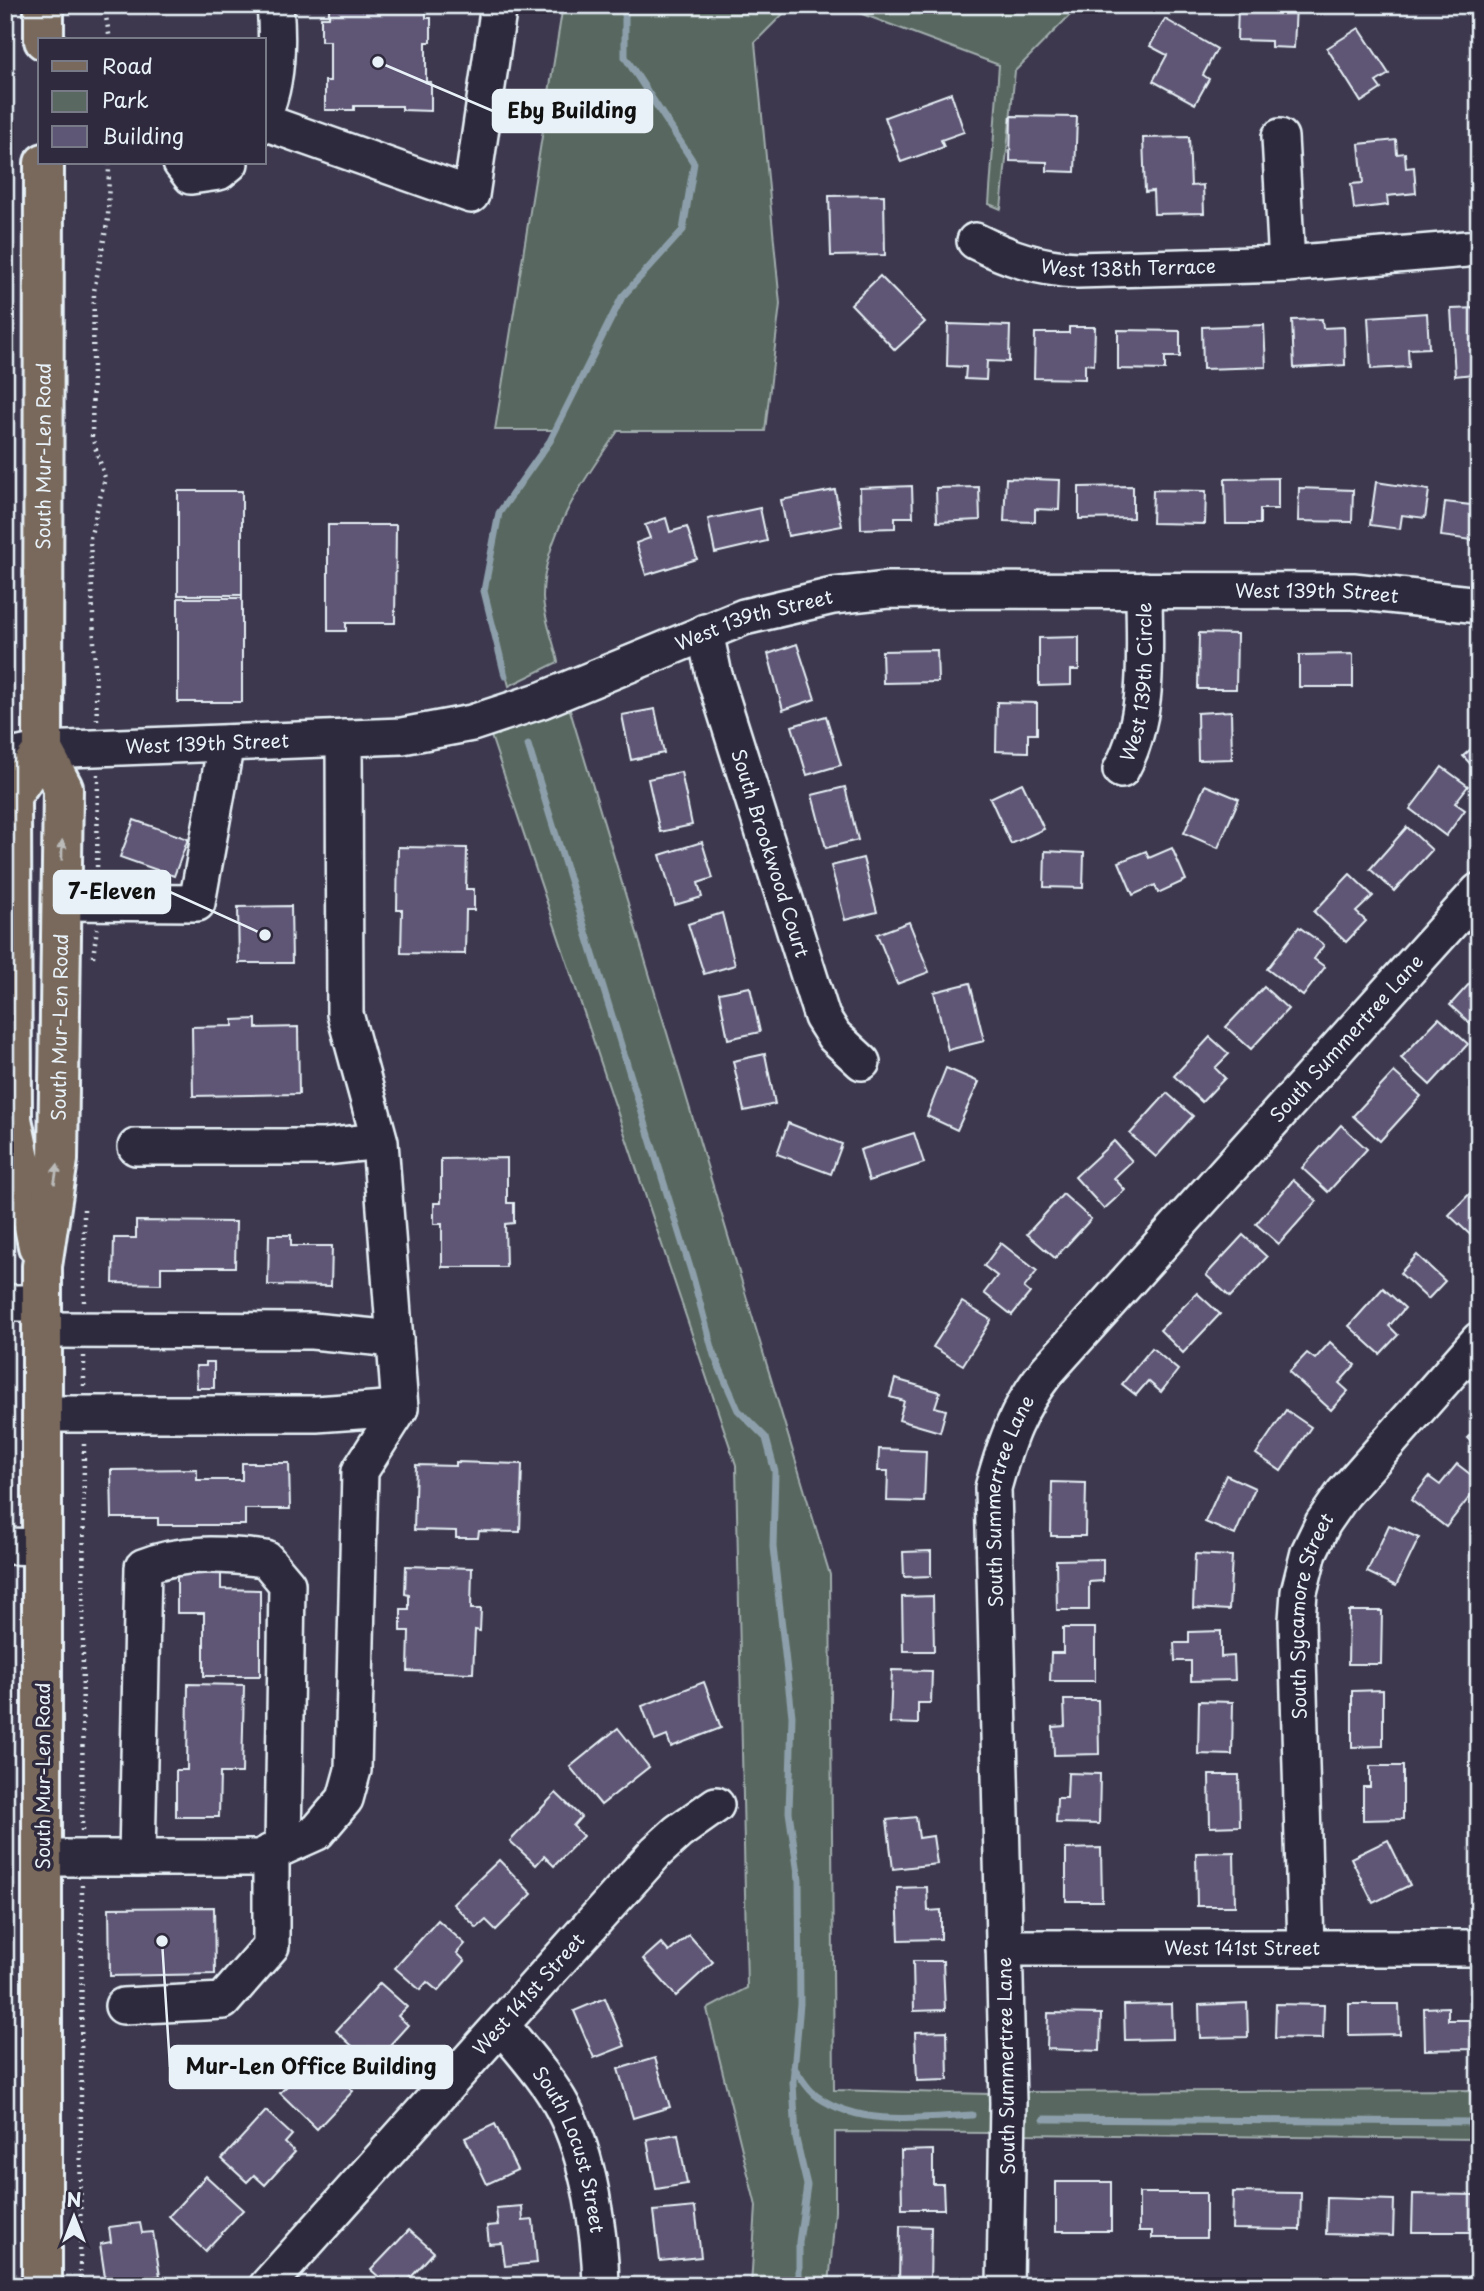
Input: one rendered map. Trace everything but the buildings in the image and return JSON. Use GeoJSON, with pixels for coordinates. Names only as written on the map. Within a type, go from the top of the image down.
{"type":"FeatureCollection","features":[{"type":"Feature","properties":{"kind":"main road"},"geometry":{"type":"LineString","coordinates":[[44,5],[44,38]]}},
{"type":"Feature","properties":{"kind":"main road","name":"South Mur-Len Road"},"geometry":{"type":"LineString","coordinates":[[42,2286],[43,1414],[30,1312],[42,1266],[58,1160],[79,902],[62,789],[43,750],[44,164]]}},
{"type":"Feature","properties":{"kind":"main road","name":"South Mur-Len Road"},"geometry":{"type":"LineString","coordinates":[[42,1266],[14,1184],[11,796],[43,750]]}},
{"type":"Feature","properties":{"kind":"street"},"geometry":{"type":"LineString","coordinates":[[266,108],[278,35],[275,5]]}},
{"type":"Feature","properties":{"kind":"street"},"geometry":{"type":"LineString","coordinates":[[266,123],[471,195],[499,5]]}},
{"type":"Feature","properties":{"kind":"street"},"geometry":{"type":"LineString","coordinates":[[1280,136],[1287,264]]}},
{"type":"Feature","properties":{"kind":"street"},"geometry":{"type":"LineString","coordinates":[[182,164],[191,176],[219,172],[229,164]]}},
{"type":"Feature","properties":{"kind":"street","name":"West 138th Terrace"},"geometry":{"type":"LineString","coordinates":[[975,241],[1009,259],[1046,268],[1181,269],[1287,264],[1479,248]]}},
{"type":"Feature","properties":{"kind":"street","name":"West 139th Street"},"geometry":{"type":"LineString","coordinates":[[43,750],[402,736],[472,723],[542,701],[705,632],[772,609],[833,596],[888,590],[1353,591],[1479,605]]}},
{"type":"Feature","properties":{"kind":"street","name":"West 139th Circle"},"geometry":{"type":"LineString","coordinates":[[1121,770],[1133,749],[1141,722],[1144,590]]}},
{"type":"Feature","properties":{"kind":"street","name":"South Brookwood Court"},"geometry":{"type":"LineString","coordinates":[[705,632],[714,675],[811,988],[822,1017],[834,1036],[862,1062]]}},
{"type":"Feature","properties":{"kind":"street"},"geometry":{"type":"LineString","coordinates":[[5,735],[43,750]]}},
{"type":"Feature","properties":{"kind":"street"},"geometry":{"type":"LineString","coordinates":[[43,1858],[259,1858],[317,1832],[345,1799],[350,1780],[360,1471],[400,1408],[379,1141],[345,1014],[344,738]]}},
{"type":"Feature","properties":{"kind":"street"},"geometry":{"type":"LineString","coordinates":[[79,902],[197,903],[226,743]]}},
{"type":"Feature","properties":{"kind":"street"},"geometry":{"type":"LineString","coordinates":[[5,758],[43,750]]}},
{"type":"Feature","properties":{"kind":"street","name":"South Summertree Lane"},"geometry":{"type":"LineString","coordinates":[[1005,2286],[1008,2103],[993,1488],[1009,1431],[1029,1395],[1047,1371],[1479,891]]}},
{"type":"Feature","properties":{"kind":"street"},"geometry":{"type":"LineString","coordinates":[[136,1147],[325,1147],[379,1141]]}},
{"type":"Feature","properties":{"kind":"street"},"geometry":{"type":"LineString","coordinates":[[30,1312],[84,1330],[312,1331],[395,1339]]}},
{"type":"Feature","properties":{"kind":"street","name":"South Sycamore Street"},"geometry":{"type":"LineString","coordinates":[[1306,1948],[1297,1620],[1299,1591],[1309,1552],[1323,1523],[1343,1494],[1479,1340]]}},
{"type":"Feature","properties":{"kind":"street"},"geometry":{"type":"LineString","coordinates":[[43,1414],[316,1414],[400,1408]]}},
{"type":"Feature","properties":{"kind":"street"},"geometry":{"type":"LineString","coordinates":[[5,1546],[43,1547]]}},
{"type":"Feature","properties":{"kind":"street"},"geometry":{"type":"LineString","coordinates":[[123,2006],[223,2001],[271,1947],[287,1584],[266,1559],[226,1554],[163,1559],[143,1567],[137,1858]]}},
{"type":"Feature","properties":{"kind":"street","name":"West 141st Street"},"geometry":{"type":"LineString","coordinates":[[267,2286],[656,1852],[678,1832],[716,1805]]}},
{"type":"Feature","properties":{"kind":"street","name":"West 141st Street"},"geometry":{"type":"LineString","coordinates":[[1004,1948],[1479,1948]]}},
{"type":"Feature","properties":{"kind":"street","name":"South Locust Street"},"geometry":{"type":"LineString","coordinates":[[502,2026],[544,2079],[572,2126],[585,2169],[601,2286]]}},
{"type":"Feature","properties":{"kind":"path"},"geometry":{"type":"LineString","coordinates":[[104,5],[110,38]]}},
{"type":"Feature","properties":{"kind":"path"},"geometry":{"type":"LineString","coordinates":[[97,718],[90,538],[105,478],[92,437],[94,292],[108,219],[109,164]]}},
{"type":"Feature","properties":{"kind":"path"},"geometry":{"type":"LineString","coordinates":[[90,967],[97,943],[79,902],[98,776]]}},
{"type":"Feature","properties":{"kind":"path"},"geometry":{"type":"LineString","coordinates":[[80,2286],[84,1208]]}},
{"type":"Feature","properties":{"kind":"green space"},"geometry":{"type":"Polygon","coordinates":[[[563,5],[792,5],[755,42],[780,304],[765,431],[618,431],[580,488],[550,553],[543,598],[558,662],[509,686],[484,591],[499,513],[555,430],[495,430],[563,5]]]}},
{"type":"Feature","properties":{"kind":"green space"},"geometry":{"type":"Polygon","coordinates":[[[838,5],[1080,5],[1015,71],[1001,209],[989,204],[999,65],[838,5]]]}},
{"type":"Feature","properties":{"kind":"green space"},"geometry":{"type":"Polygon","coordinates":[[[569,707],[830,1575],[834,2090],[990,2094],[989,2133],[835,2132],[835,2211],[829,2286],[751,2286],[756,2206],[707,2009],[747,1988],[736,1465],[490,733],[569,707]]]}},
{"type":"Feature","properties":{"kind":"green space"},"geometry":{"type":"Polygon","coordinates":[[[1479,2090],[1479,2139],[1019,2134],[1019,2092],[1479,2090]]]}},
{"type":"Feature","properties":{"kind":"waterway"},"geometry":{"type":"LineString","coordinates":[[505,676],[484,591],[499,513],[550,441],[622,297],[683,230],[694,163],[625,57],[625,5]]}},
{"type":"Feature","properties":{"kind":"waterway"},"geometry":{"type":"LineString","coordinates":[[528,745],[692,1274],[714,1355],[738,1410],[766,1438],[775,1472],[773,1547],[792,1716],[789,1812],[799,1880],[800,2004],[793,2082],[796,2139],[807,2185],[799,2242],[799,2286]]}},
{"type":"Feature","properties":{"kind":"waterway"},"geometry":{"type":"LineString","coordinates":[[794,2068],[814,2094],[835,2107],[853,2113],[912,2119],[972,2115]]}},
{"type":"Feature","properties":{"kind":"waterway"},"geometry":{"type":"LineString","coordinates":[[1044,2119],[1479,2122]]}},
{"type":"Feature","properties":{"kind":"place","name":"Eby Building"},"geometry":{"type":"Point","coordinates":[378,62]}},
{"type":"Feature","properties":{"kind":"place","name":"7-Eleven"},"geometry":{"type":"Point","coordinates":[265,935]}},
{"type":"Feature","properties":{"kind":"place","name":"Mur-Len Office Building"},"geometry":{"type":"Point","coordinates":[162,1941]}}]}
